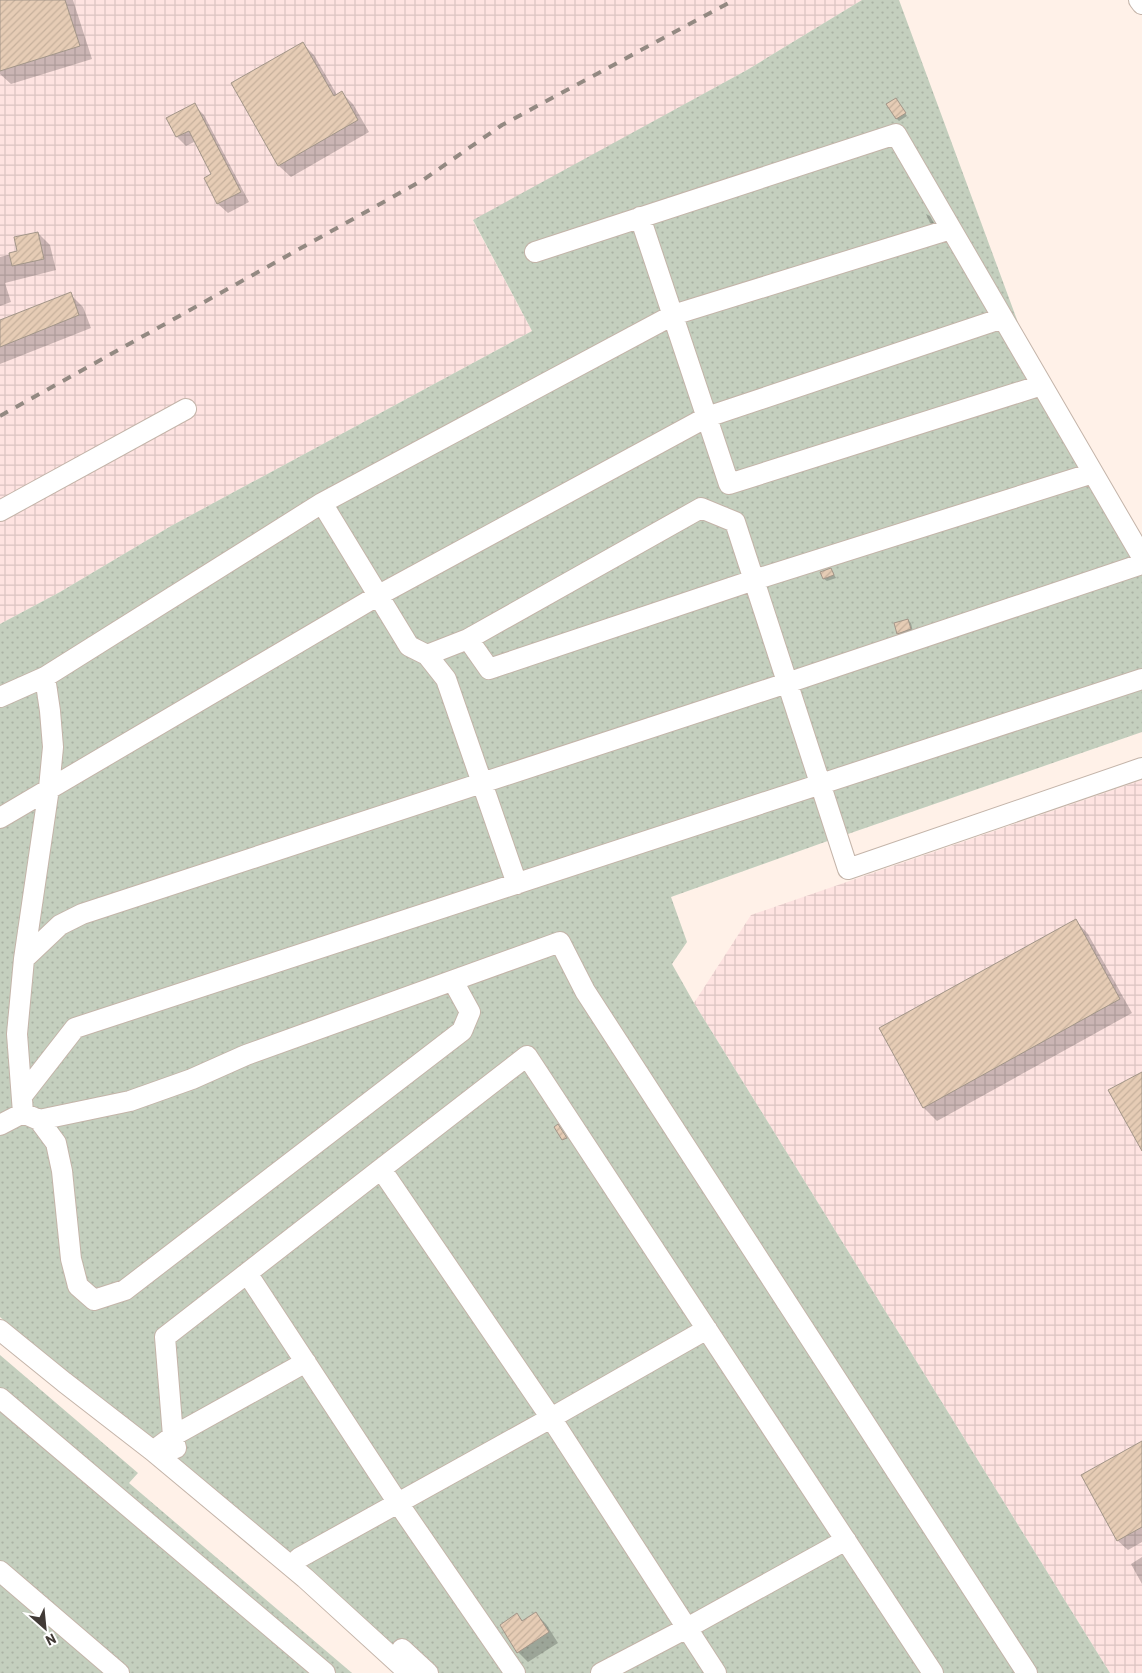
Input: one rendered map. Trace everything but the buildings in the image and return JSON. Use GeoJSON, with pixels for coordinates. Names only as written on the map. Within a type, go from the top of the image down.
{"type":"FeatureCollection","features":[{"type":"Feature","properties":{"kind":"street"},"geometry":{"type":"LineString","coordinates":[[1139,0],[1142,4]]}},
{"type":"Feature","properties":{"kind":"street"},"geometry":{"type":"LineString","coordinates":[[535,252],[896,134],[1142,557]]}},
{"type":"Feature","properties":{"kind":"street"},"geometry":{"type":"LineString","coordinates":[[640,217],[708,416],[729,484],[1042,385]]}},
{"type":"Feature","properties":{"kind":"street"},"geometry":{"type":"LineString","coordinates":[[0,697],[45,677],[322,503],[673,315],[952,229]]}},
{"type":"Feature","properties":{"kind":"street"},"geometry":{"type":"LineString","coordinates":[[0,818],[379,595],[708,416],[1003,318]]}},
{"type":"Feature","properties":{"kind":"street"},"geometry":{"type":"LineString","coordinates":[[0,511],[186,410]]}},
{"type":"Feature","properties":{"kind":"street"},"geometry":{"type":"LineString","coordinates":[[468,639],[489,669],[754,580],[1093,473]]}},
{"type":"Feature","properties":{"kind":"street"},"geometry":{"type":"LineString","coordinates":[[322,503],[410,646],[427,655],[446,679],[517,884]]}},
{"type":"Feature","properties":{"kind":"street"},"geometry":{"type":"LineString","coordinates":[[427,655],[468,639],[701,508],[735,522],[848,869],[1142,768]]}},
{"type":"Feature","properties":{"kind":"street"},"geometry":{"type":"LineString","coordinates":[[24,959],[60,925],[82,914],[787,683],[1142,564]]}},
{"type":"Feature","properties":{"kind":"street"},"geometry":{"type":"LineString","coordinates":[[45,677],[53,747],[49,788],[24,959],[17,1034],[28,1110],[56,1143],[62,1171],[71,1259],[78,1286],[94,1300],[125,1290],[462,1031],[470,1012],[453,981]]}},
{"type":"Feature","properties":{"kind":"street"},"geometry":{"type":"LineString","coordinates":[[28,1110],[75,1028],[1142,679]]}},
{"type":"Feature","properties":{"kind":"street"},"geometry":{"type":"LineString","coordinates":[[0,1126],[28,1110],[130,1101],[192,1080],[246,1055],[560,942],[584,991],[1027,1673]]}},
{"type":"Feature","properties":{"kind":"street"},"geometry":{"type":"LineString","coordinates":[[428,1673],[300,1558],[178,1458],[173,1436],[165,1337],[528,1056],[933,1673]]}},
{"type":"Feature","properties":{"kind":"street"},"geometry":{"type":"LineString","coordinates":[[381,1169],[551,1418],[716,1673]]}},
{"type":"Feature","properties":{"kind":"street"},"geometry":{"type":"LineString","coordinates":[[247,1273],[398,1503],[515,1673]]}},
{"type":"Feature","properties":{"kind":"street"},"geometry":{"type":"LineString","coordinates":[[300,1558],[707,1329]]}},
{"type":"Feature","properties":{"kind":"street"},"geometry":{"type":"LineString","coordinates":[[0,1330],[153,1451],[305,1578],[408,1673]]}},
{"type":"Feature","properties":{"kind":"street"},"geometry":{"type":"LineString","coordinates":[[153,1451],[173,1436],[306,1362]]}},
{"type":"Feature","properties":{"kind":"street"},"geometry":{"type":"LineString","coordinates":[[0,1398],[325,1673]]}},
{"type":"Feature","properties":{"kind":"street"},"geometry":{"type":"LineString","coordinates":[[601,1673],[846,1540]]}},
{"type":"Feature","properties":{"kind":"street"},"geometry":{"type":"LineString","coordinates":[[0,1571],[120,1673]]}},
{"type":"Feature","properties":{"kind":"shaded area"},"geometry":{"type":"Polygon","coordinates":[[[0,0],[862,0],[747,70],[473,221],[532,331],[171,526],[60,592],[0,624],[0,0]]]}},
{"type":"Feature","properties":{"kind":"shaded area"},"geometry":{"type":"Polygon","coordinates":[[[1142,780],[1142,1673],[1110,1673],[694,1003],[751,915],[1142,780]]]}},
{"type":"Feature","properties":{"kind":"green space"},"geometry":{"type":"Polygon","coordinates":[[[862,0],[899,0],[1027,347],[1142,545],[1142,732],[671,897],[687,942],[672,964],[694,1003],[1110,1673],[417,1673],[153,1451],[0,1317],[0,624],[60,592],[171,526],[532,331],[473,220],[747,70],[862,0]]]}},
{"type":"Feature","properties":{"kind":"green space"},"geometry":{"type":"Polygon","coordinates":[[[0,1355],[138,1473],[129,1483],[352,1673],[0,1673],[0,1355]]]}},
{"type":"Feature","properties":{"kind":"railway"},"geometry":{"type":"LineString","coordinates":[[0,416],[423,180],[502,125],[734,0]]}}]}
